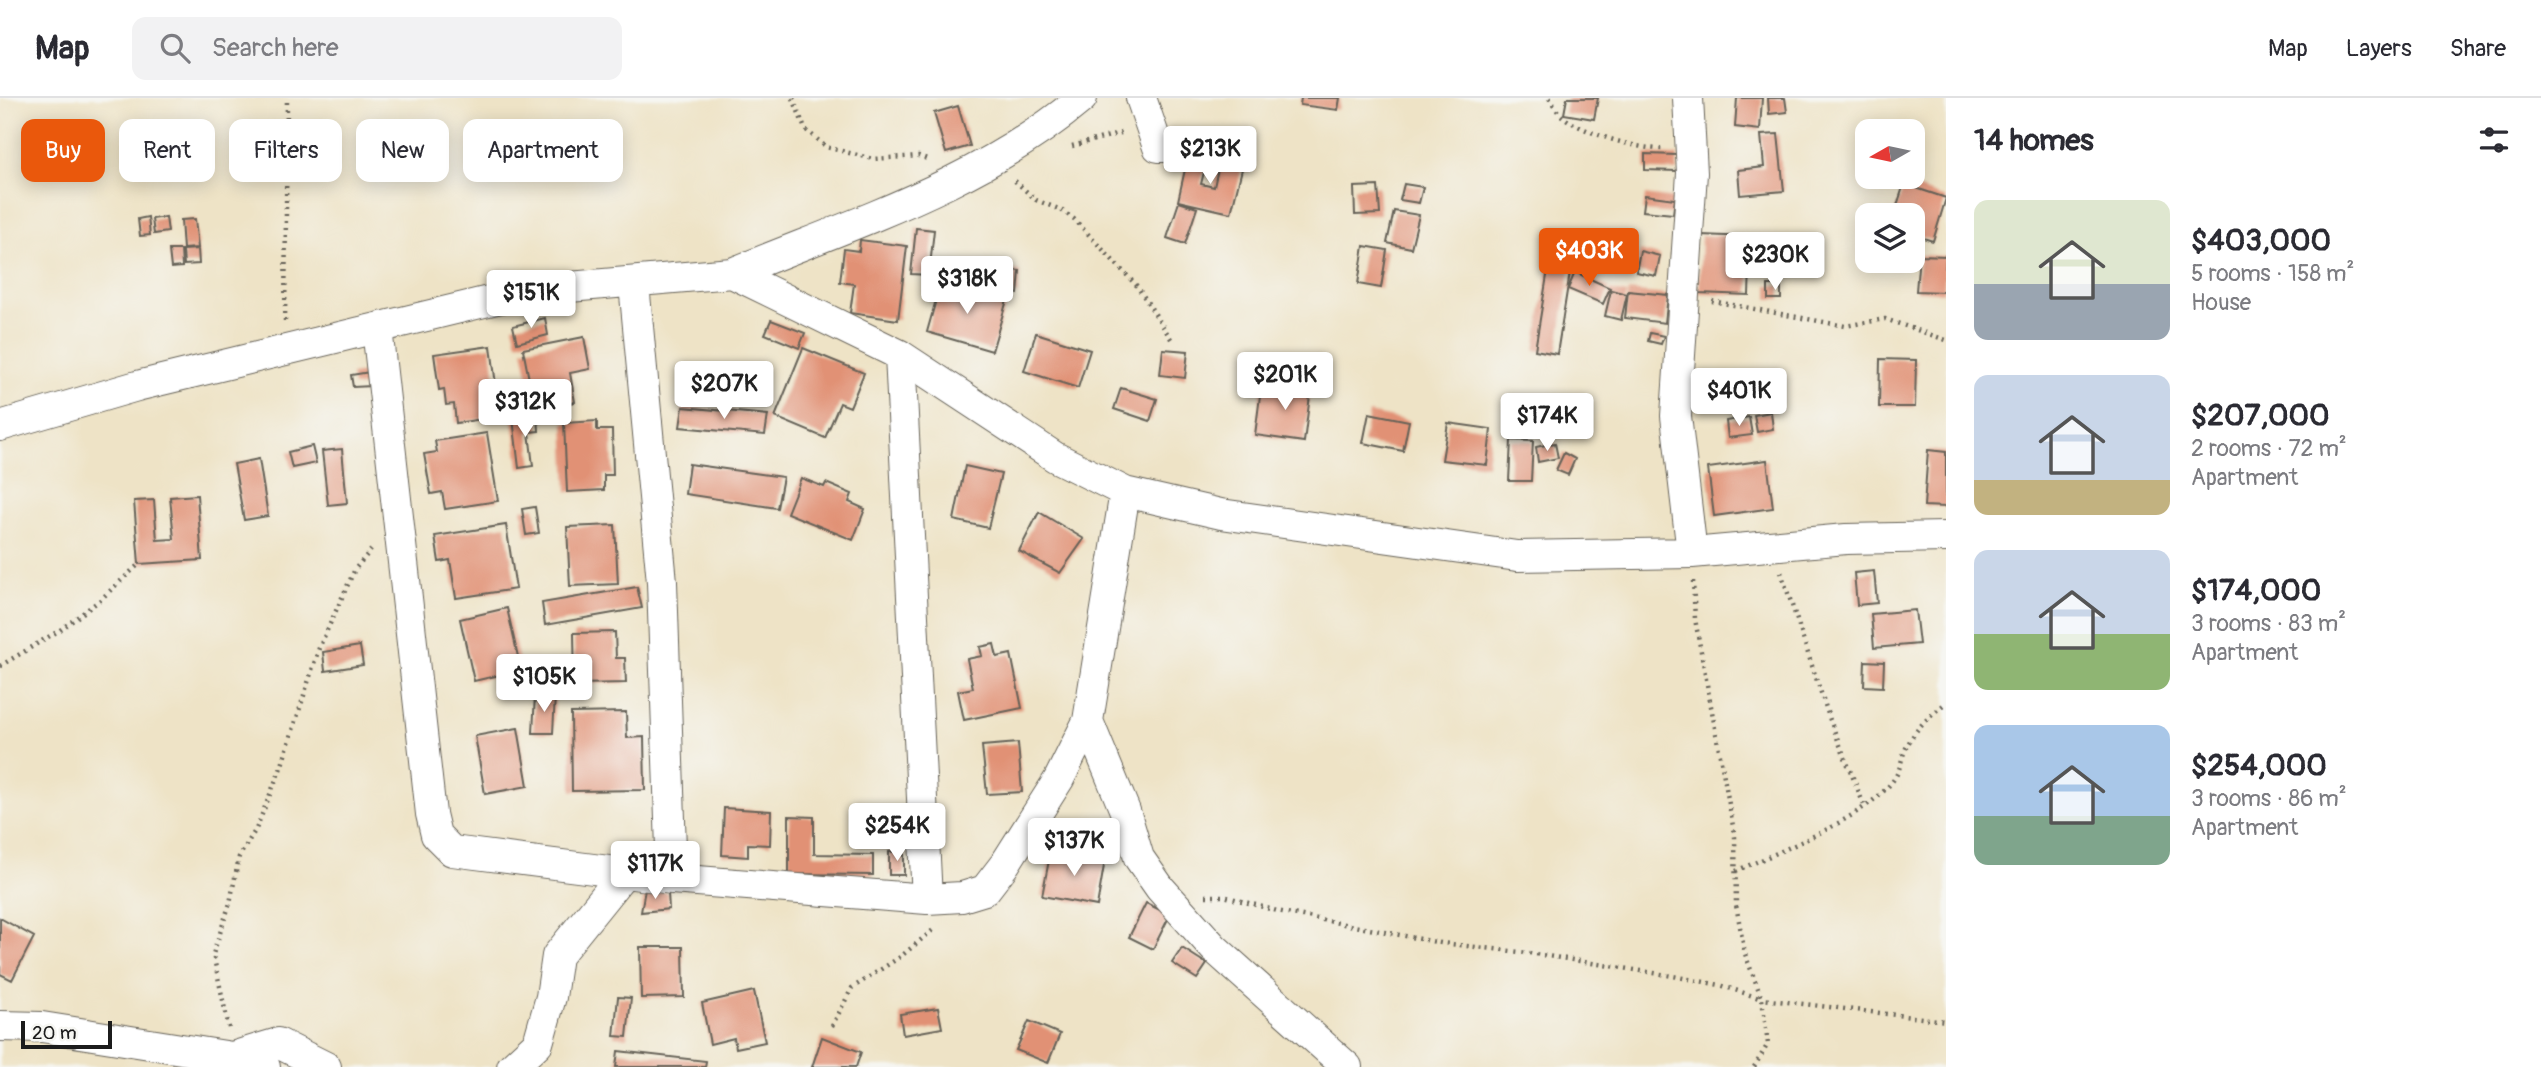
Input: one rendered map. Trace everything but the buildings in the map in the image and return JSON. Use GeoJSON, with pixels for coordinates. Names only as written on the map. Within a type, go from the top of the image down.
{"type":"FeatureCollection","features":[{"type":"Feature","properties":{"kind":"street"},"geometry":{"type":"LineString","coordinates":[[0,426],[137,386],[534,290],[634,284],[732,273],[904,204],[983,166],[1082,98]]}},
{"type":"Feature","properties":{"kind":"street"},"geometry":{"type":"LineString","coordinates":[[1141,98],[1158,147],[1174,147],[1183,152]]}},
{"type":"Feature","properties":{"kind":"street"},"geometry":{"type":"LineString","coordinates":[[1688,98],[1691,150],[1676,416],[1692,553]]}},
{"type":"Feature","properties":{"kind":"street"},"geometry":{"type":"LineString","coordinates":[[732,273],[900,355],[1055,457],[1125,492],[1221,514],[1517,555],[1692,553],[1846,539],[1946,537]]}},
{"type":"Feature","properties":{"kind":"street"},"geometry":{"type":"LineString","coordinates":[[634,284],[662,582],[672,879]]}},
{"type":"Feature","properties":{"kind":"street"},"geometry":{"type":"LineString","coordinates":[[377,328],[431,814],[436,835],[452,851],[672,879],[927,899],[962,897],[985,890],[1005,864],[1059,779],[1088,721],[1125,492]]}},
{"type":"Feature","properties":{"kind":"street"},"geometry":{"type":"LineString","coordinates":[[900,355],[927,899]]}},
{"type":"Feature","properties":{"kind":"street"},"geometry":{"type":"LineString","coordinates":[[1088,721],[1125,811],[1139,858],[1167,896],[1214,948],[1347,1067]]}},
{"type":"Feature","properties":{"kind":"street"},"geometry":{"type":"LineString","coordinates":[[513,1067],[537,1043],[551,997],[557,956],[624,873]]}},
{"type":"Feature","properties":{"kind":"street"},"geometry":{"type":"LineString","coordinates":[[0,1026],[42,1027],[265,1067]]}},
{"type":"Feature","properties":{"kind":"street"},"geometry":{"type":"LineString","coordinates":[[234,1062],[278,1043],[326,1067]]}},
{"type":"Feature","properties":{"kind":"path"},"geometry":{"type":"LineString","coordinates":[[284,350],[287,98]]}},
{"type":"Feature","properties":{"kind":"path"},"geometry":{"type":"LineString","coordinates":[[793,98],[805,129],[826,147],[873,159],[919,156],[983,166],[1035,200],[1061,210],[1074,219],[1137,286],[1173,342]]}},
{"type":"Feature","properties":{"kind":"path"},"geometry":{"type":"LineString","coordinates":[[1549,98],[1562,116],[1639,149],[1691,150]]}},
{"type":"Feature","properties":{"kind":"path"},"geometry":{"type":"LineString","coordinates":[[1069,147],[1095,137],[1150,127]]}},
{"type":"Feature","properties":{"kind":"path"},"geometry":{"type":"LineString","coordinates":[[1683,298],[1734,303],[1815,322],[1845,326],[1885,319],[1946,340]]}},
{"type":"Feature","properties":{"kind":"path"},"geometry":{"type":"LineString","coordinates":[[1779,545],[1782,579],[1864,805]]}},
{"type":"Feature","properties":{"kind":"path"},"geometry":{"type":"LineString","coordinates":[[1692,553],[1695,619],[1735,837],[1736,905],[1745,954],[1762,999],[1768,1044],[1754,1067]]}},
{"type":"Feature","properties":{"kind":"path"},"geometry":{"type":"LineString","coordinates":[[0,666],[60,630],[100,600],[137,566]]}},
{"type":"Feature","properties":{"kind":"path"},"geometry":{"type":"LineString","coordinates":[[234,1062],[225,999],[213,954],[230,903],[239,857],[256,829],[272,790],[319,648],[355,569]]}},
{"type":"Feature","properties":{"kind":"path"},"geometry":{"type":"LineString","coordinates":[[1736,872],[1844,820],[1864,805],[1896,777],[1907,746],[1926,717],[1946,703]]}},
{"type":"Feature","properties":{"kind":"path"},"geometry":{"type":"LineString","coordinates":[[1167,896],[1224,896],[1277,911],[1392,934],[1673,976],[1720,985],[1762,999],[1946,1021]]}},
{"type":"Feature","properties":{"kind":"path"},"geometry":{"type":"LineString","coordinates":[[832,1026],[852,988],[900,957],[942,922],[962,897]]}}]}
